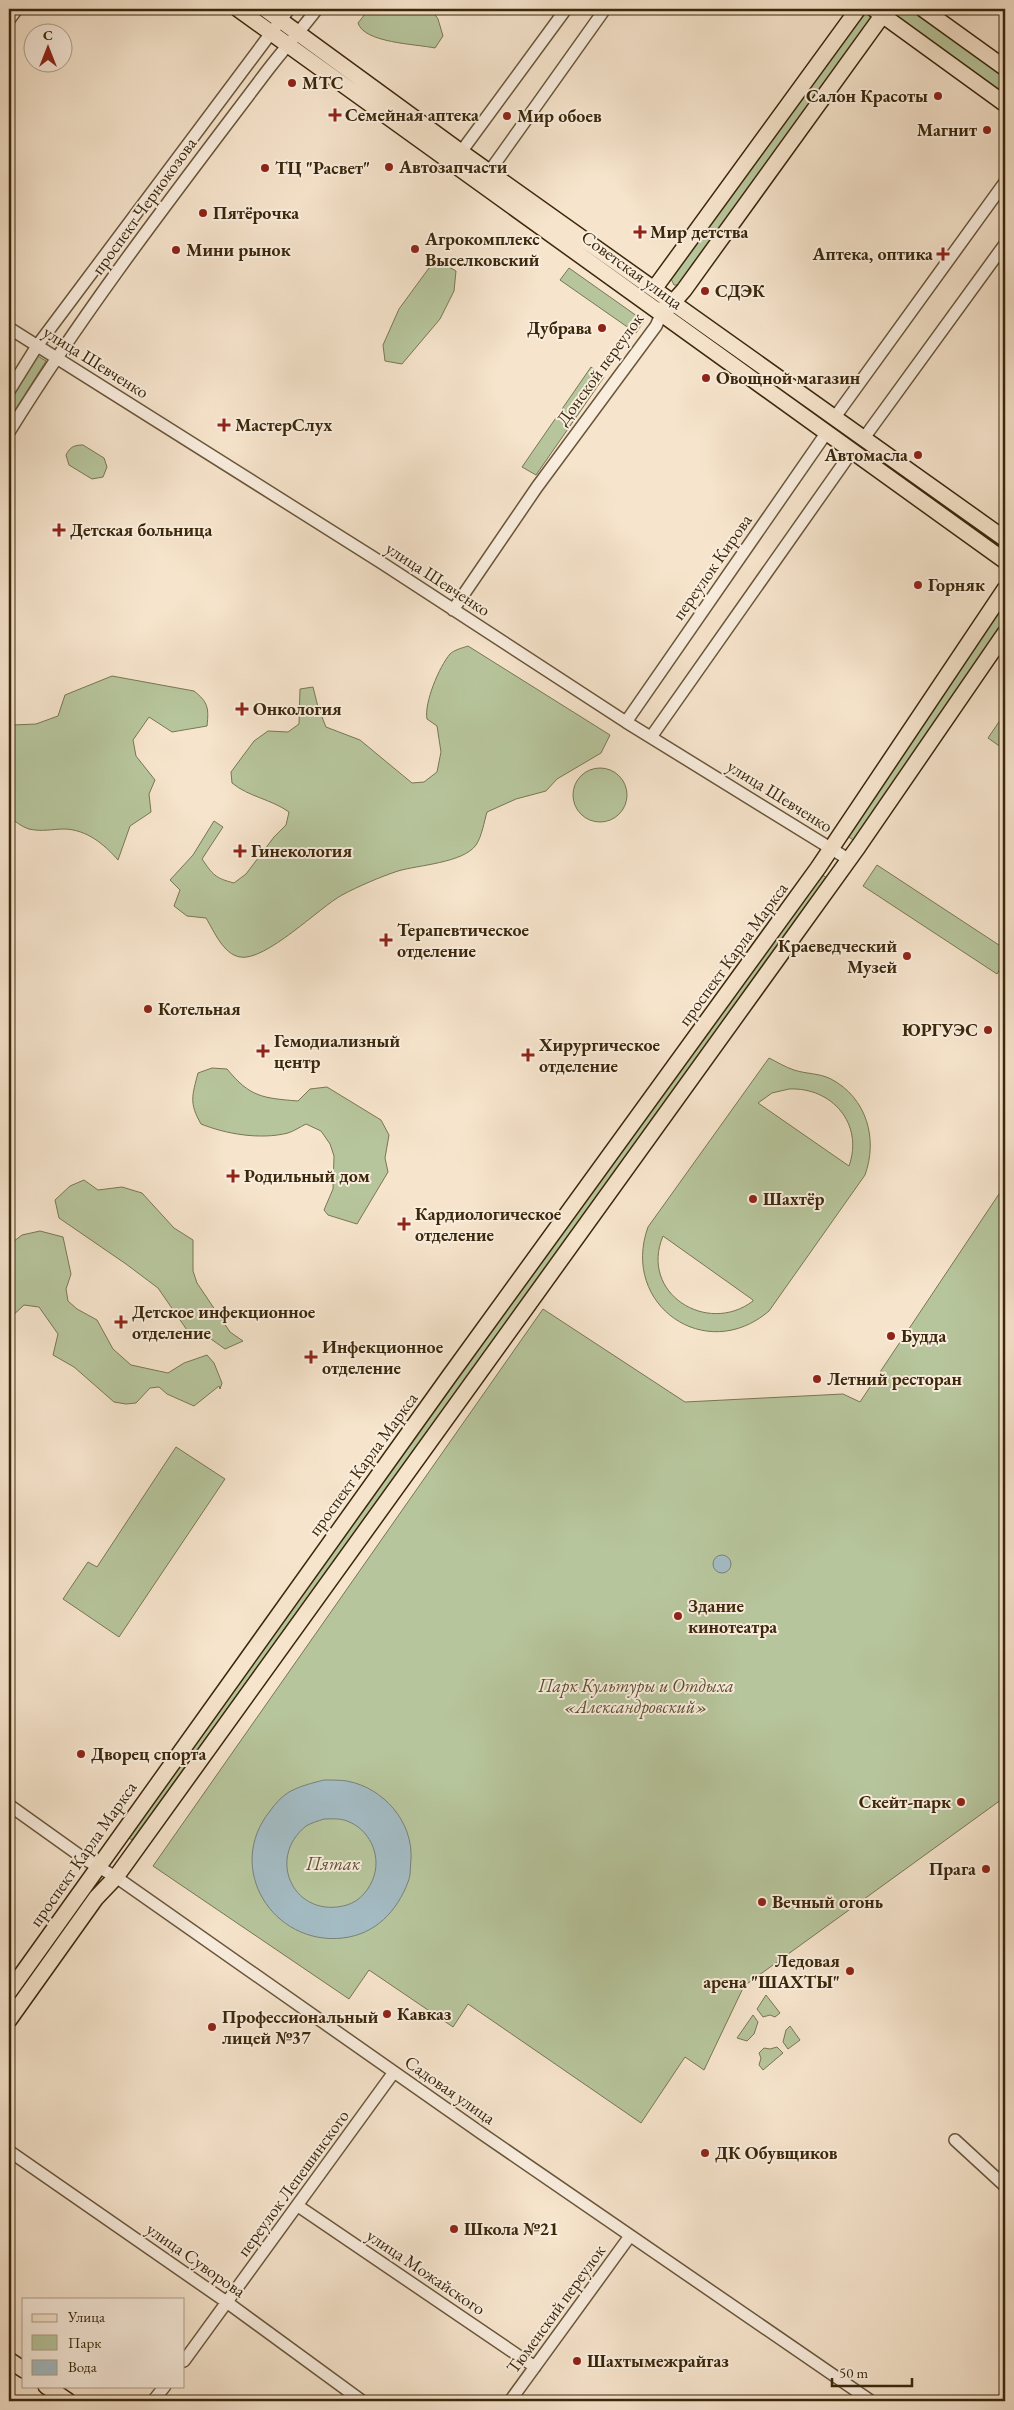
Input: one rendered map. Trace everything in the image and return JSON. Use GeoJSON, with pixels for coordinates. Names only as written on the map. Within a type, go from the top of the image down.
{"type":"FeatureCollection","features":[{"type":"Feature","properties":{"kind":"main road","name":"Советская улица"},"geometry":{"type":"LineString","coordinates":[[238,9],[1005,561]]}},
{"type":"Feature","properties":{"kind":"main road","name":"Советская улица"},"geometry":{"type":"LineString","coordinates":[[265,9],[284,14],[298,33],[461,152],[1005,539]]}},
{"type":"Feature","properties":{"kind":"main road"},"geometry":{"type":"LineString","coordinates":[[654,289],[858,9]]}},
{"type":"Feature","properties":{"kind":"main road"},"geometry":{"type":"LineString","coordinates":[[923,9],[1005,68]]}},
{"type":"Feature","properties":{"kind":"main road"},"geometry":{"type":"LineString","coordinates":[[881,11],[1005,104]]}},
{"type":"Feature","properties":{"kind":"main road","name":"Донской переулок"},"geometry":{"type":"LineString","coordinates":[[661,315],[674,303],[881,11]]}},
{"type":"Feature","properties":{"kind":"main road","name":"проспект Карла Маркса"},"geometry":{"type":"LineString","coordinates":[[9,1992],[436,1394],[831,849],[1005,589]]}},
{"type":"Feature","properties":{"kind":"main road","name":"проспект Карла Маркса"},"geometry":{"type":"LineString","coordinates":[[9,2020],[96,1898],[116,1877],[482,1372],[848,859],[1005,633]]}},
{"type":"Feature","properties":{"kind":"main road"},"geometry":{"type":"LineString","coordinates":[[9,2360],[22,2369]]}},
{"type":"Feature","properties":{"kind":"main road"},"geometry":{"type":"LineString","coordinates":[[49,2388],[68,2401]]}},
{"type":"Feature","properties":{"kind":"street"},"geometry":{"type":"LineString","coordinates":[[9,20],[17,9]]}},
{"type":"Feature","properties":{"kind":"street","name":"проспект Чернокозова"},"geometry":{"type":"LineString","coordinates":[[9,432],[56,357],[167,204],[317,9]]}},
{"type":"Feature","properties":{"kind":"street"},"geometry":{"type":"LineString","coordinates":[[461,152],[566,9]]}},
{"type":"Feature","properties":{"kind":"street"},"geometry":{"type":"LineString","coordinates":[[489,172],[606,9]]}},
{"type":"Feature","properties":{"kind":"street","name":"проспект Чернокозова"},"geometry":{"type":"LineString","coordinates":[[9,391],[37,346],[284,14]]}},
{"type":"Feature","properties":{"kind":"street"},"geometry":{"type":"LineString","coordinates":[[835,418],[1005,182]]}},
{"type":"Feature","properties":{"kind":"street"},"geometry":{"type":"LineString","coordinates":[[864,438],[1005,244]]}},
{"type":"Feature","properties":{"kind":"street"},"geometry":{"type":"LineString","coordinates":[[654,289],[661,315]]}},
{"type":"Feature","properties":{"kind":"street","name":"Донской переулок"},"geometry":{"type":"LineString","coordinates":[[453,610],[537,487],[656,326],[661,315]]}},
{"type":"Feature","properties":{"kind":"street","name":"улица Шевченко"},"geometry":{"type":"LineString","coordinates":[[9,328],[626,722],[848,859]]}},
{"type":"Feature","properties":{"kind":"street","name":"переулок Кирова"},"geometry":{"type":"LineString","coordinates":[[626,722],[827,432]]}},
{"type":"Feature","properties":{"kind":"street"},"geometry":{"type":"LineString","coordinates":[[651,737],[853,450]]}},
{"type":"Feature","properties":{"kind":"street","name":"Садовая улица"},"geometry":{"type":"LineString","coordinates":[[9,1806],[98,1867],[116,1877],[630,2236],[871,2401]]}},
{"type":"Feature","properties":{"kind":"street","name":"переулок Лепешинского"},"geometry":{"type":"LineString","coordinates":[[185,2360],[394,2072]]}},
{"type":"Feature","properties":{"kind":"street"},"geometry":{"type":"LineString","coordinates":[[955,2140],[1005,2186]]}},
{"type":"Feature","properties":{"kind":"street","name":"улица Суворова"},"geometry":{"type":"LineString","coordinates":[[9,2151],[228,2303],[362,2401]]}},
{"type":"Feature","properties":{"kind":"street","name":"улица Можайского"},"geometry":{"type":"LineString","coordinates":[[298,2206],[535,2366]]}},
{"type":"Feature","properties":{"kind":"street","name":"Тюменский переулок"},"geometry":{"type":"LineString","coordinates":[[510,2401],[630,2236]]}},
{"type":"Feature","properties":{"kind":"street"},"geometry":{"type":"LineString","coordinates":[[153,2401],[163,2388]]}},
{"type":"Feature","properties":{"kind":"green space"},"geometry":{"type":"Polygon","coordinates":[[[376,9],[431,9],[438,19],[443,36],[435,48],[380,39],[370,35],[362,30],[358,23],[365,14],[376,9]]]}},
{"type":"Feature","properties":{"kind":"green space"},"geometry":{"type":"Polygon","coordinates":[[[900,9],[915,9],[1005,75],[1005,94],[895,15],[900,9]]]}},
{"type":"Feature","properties":{"kind":"green space"},"geometry":{"type":"Polygon","coordinates":[[[863,12],[868,12],[872,17],[678,285],[674,285],[671,279],[674,274],[863,12]]]}},
{"type":"Feature","properties":{"kind":"green space"},"geometry":{"type":"Polygon","coordinates":[[[442,263],[456,271],[454,291],[440,319],[402,364],[385,361],[383,345],[399,309],[429,268],[442,263]]]}},
{"type":"Feature","properties":{"kind":"green space"},"geometry":{"type":"Polygon","coordinates":[[[569,268],[644,321],[636,333],[560,280],[569,268]]]}},
{"type":"Feature","properties":{"kind":"green space"},"geometry":{"type":"Polygon","coordinates":[[[36,355],[46,361],[9,420],[9,398],[36,355]]]}},
{"type":"Feature","properties":{"kind":"green space"},"geometry":{"type":"Polygon","coordinates":[[[591,367],[604,377],[536,475],[522,467],[591,367]]]}},
{"type":"Feature","properties":{"kind":"green space"},"geometry":{"type":"Polygon","coordinates":[[[77,445],[83,445],[104,458],[107,467],[103,477],[92,479],[69,465],[66,455],[68,452],[77,445]]]}},
{"type":"Feature","properties":{"kind":"green space"},"geometry":{"type":"Polygon","coordinates":[[[1005,602],[1005,623],[856,842],[846,835],[1005,602]]]}},
{"type":"Feature","properties":{"kind":"green space"},"geometry":{"type":"Polygon","coordinates":[[[468,646],[610,735],[601,753],[557,779],[546,791],[516,799],[487,812],[480,837],[470,851],[451,860],[398,871],[355,888],[332,901],[277,943],[251,956],[240,957],[234,955],[224,947],[206,918],[187,916],[174,906],[180,890],[170,880],[193,855],[214,821],[223,827],[202,859],[215,875],[234,883],[246,874],[274,837],[286,825],[289,812],[239,788],[232,783],[231,772],[254,741],[268,731],[288,732],[299,724],[300,689],[313,687],[326,727],[360,740],[412,783],[424,782],[437,772],[441,752],[437,726],[427,719],[430,695],[437,676],[450,654],[468,646]]]}},
{"type":"Feature","properties":{"kind":"green space"},"geometry":{"type":"Polygon","coordinates":[[[112,676],[194,691],[205,702],[208,714],[207,726],[172,732],[149,717],[133,740],[136,756],[155,780],[149,794],[151,812],[130,826],[118,860],[101,843],[81,832],[65,829],[29,829],[9,817],[9,730],[13,725],[36,724],[58,716],[65,695],[112,676]]]}},
{"type":"Feature","properties":{"kind":"green space"},"geometry":{"type":"Polygon","coordinates":[[[1005,713],[1005,750],[988,738],[1005,713]]]}},
{"type":"Feature","properties":{"kind":"green space"},"geometry":{"type":"Polygon","coordinates":[[[600,768],[610,770],[619,776],[625,785],[627,795],[625,805],[619,814],[610,820],[600,822],[590,820],[581,814],[575,805],[573,795],[575,785],[581,776],[590,770],[600,768]]]}},
{"type":"Feature","properties":{"kind":"green space"},"geometry":{"type":"Polygon","coordinates":[[[877,865],[1005,949],[1005,961],[997,974],[863,886],[877,865]]]}},
{"type":"Feature","properties":{"kind":"green space"},"geometry":{"type":"Polygon","coordinates":[[[821,874],[827,878],[132,1840],[126,1836],[821,874]]]}},
{"type":"Feature","properties":{"kind":"green space"},"geometry":{"type":"Polygon","coordinates":[[[769,1058],[794,1070],[831,1079],[843,1087],[861,1108],[869,1134],[870,1147],[865,1175],[769,1311],[745,1326],[720,1332],[696,1329],[674,1318],[657,1302],[646,1281],[643,1255],[648,1227],[769,1058]],[[789,1089],[772,1093],[758,1103],[849,1166],[852,1136],[848,1123],[841,1111],[831,1101],[819,1094],[805,1090],[789,1089]],[[663,1236],[658,1257],[660,1275],[669,1291],[682,1303],[698,1311],[716,1314],[735,1311],[753,1301],[753,1300],[663,1236]]]}},
{"type":"Feature","properties":{"kind":"green space"},"geometry":{"type":"Polygon","coordinates":[[[212,1068],[227,1069],[250,1091],[275,1099],[298,1101],[310,1089],[327,1087],[381,1120],[389,1135],[385,1158],[388,1172],[357,1224],[328,1215],[324,1210],[333,1189],[334,1156],[330,1144],[321,1131],[306,1124],[288,1133],[255,1136],[221,1131],[201,1124],[193,1105],[194,1088],[198,1073],[212,1068]]]}},
{"type":"Feature","properties":{"kind":"green space"},"geometry":{"type":"Polygon","coordinates":[[[84,1180],[98,1190],[122,1187],[142,1193],[174,1228],[193,1240],[193,1271],[197,1283],[230,1332],[243,1341],[225,1349],[211,1339],[189,1333],[158,1288],[59,1218],[55,1200],[70,1186],[84,1180]]]}},
{"type":"Feature","properties":{"kind":"green space","name":"Парк Культуры и Отдыха «Александровский»"},"geometry":{"type":"Polygon","coordinates":[[[1005,1185],[1005,1797],[744,1986],[704,2070],[685,2057],[641,2123],[468,2004],[453,2027],[369,1970],[349,1999],[153,1866],[543,1309],[685,1402],[843,1394],[860,1402],[1005,1185]]]}},
{"type":"Feature","properties":{"kind":"green space"},"geometry":{"type":"Polygon","coordinates":[[[40,1231],[63,1237],[71,1274],[66,1289],[68,1301],[77,1309],[97,1320],[113,1349],[131,1365],[168,1373],[184,1363],[207,1355],[214,1363],[222,1383],[220,1389],[219,1386],[194,1406],[167,1394],[159,1387],[150,1388],[136,1403],[114,1402],[74,1367],[53,1355],[58,1334],[39,1307],[24,1305],[9,1319],[9,1245],[22,1235],[40,1231]]]}},
{"type":"Feature","properties":{"kind":"green space"},"geometry":{"type":"Polygon","coordinates":[[[176,1447],[225,1479],[119,1637],[63,1599],[88,1562],[97,1567],[176,1447]]]}},
{"type":"Feature","properties":{"kind":"green space"},"geometry":{"type":"Polygon","coordinates":[[[86,1894],[89,1897],[9,2010],[9,2002],[86,1894]]]}},
{"type":"Feature","properties":{"kind":"green space"},"geometry":{"type":"Polygon","coordinates":[[[766,1995],[780,2013],[775,2017],[770,2015],[763,2017],[757,2009],[766,1995]]]}},
{"type":"Feature","properties":{"kind":"green space"},"geometry":{"type":"Polygon","coordinates":[[[753,2015],[758,2022],[754,2034],[747,2041],[737,2038],[753,2015]]]}},
{"type":"Feature","properties":{"kind":"green space"},"geometry":{"type":"Polygon","coordinates":[[[790,2026],[800,2040],[788,2049],[783,2042],[786,2030],[790,2026]]]}},
{"type":"Feature","properties":{"kind":"green space"},"geometry":{"type":"Polygon","coordinates":[[[777,2047],[783,2053],[763,2070],[759,2065],[761,2058],[759,2053],[764,2048],[777,2047]]]}},
{"type":"Feature","properties":{"kind":"water"},"geometry":{"type":"Polygon","coordinates":[[[722,1555],[728,1558],[731,1564],[728,1570],[722,1573],[716,1570],[713,1564],[716,1558],[722,1555]]]}},
{"type":"Feature","properties":{"kind":"water"},"geometry":{"type":"Polygon","coordinates":[[[324,1780],[347,1781],[360,1785],[384,1799],[401,1820],[407,1832],[410,1845],[410,1877],[398,1902],[384,1919],[366,1932],[343,1938],[318,1937],[296,1930],[277,1916],[263,1899],[254,1878],[252,1856],[257,1833],[270,1811],[289,1792],[324,1780]],[[324,1819],[306,1826],[294,1839],[288,1854],[287,1869],[292,1884],[300,1895],[313,1904],[329,1907],[347,1905],[364,1894],[370,1885],[376,1868],[374,1851],[367,1836],[355,1825],[341,1819],[324,1819]]]}},
{"type":"Feature","properties":{"kind":"place","name":"МТС"},"geometry":{"type":"Point","coordinates":[292,83]}},
{"type":"Feature","properties":{"kind":"place","name":"Салон Красоты"},"geometry":{"type":"Point","coordinates":[938,96]}},
{"type":"Feature","properties":{"kind":"place","name":"Семейная аптека"},"geometry":{"type":"Point","coordinates":[335,115]}},
{"type":"Feature","properties":{"kind":"place","name":"Мир обоев"},"geometry":{"type":"Point","coordinates":[507,116]}},
{"type":"Feature","properties":{"kind":"place","name":"Магнит"},"geometry":{"type":"Point","coordinates":[987,130]}},
{"type":"Feature","properties":{"kind":"place","name":"Автозапчасти"},"geometry":{"type":"Point","coordinates":[389,167]}},
{"type":"Feature","properties":{"kind":"place","name":"ТЦ \"Расвет\""},"geometry":{"type":"Point","coordinates":[265,168]}},
{"type":"Feature","properties":{"kind":"place","name":"Пятёрочка"},"geometry":{"type":"Point","coordinates":[203,213]}},
{"type":"Feature","properties":{"kind":"place","name":"Мир детства"},"geometry":{"type":"Point","coordinates":[640,232]}},
{"type":"Feature","properties":{"kind":"place","name":"Агрокомплекс Выселковский"},"geometry":{"type":"Point","coordinates":[415,249]}},
{"type":"Feature","properties":{"kind":"place","name":"Мини рынок"},"geometry":{"type":"Point","coordinates":[176,250]}},
{"type":"Feature","properties":{"kind":"place","name":"Аптека, оптика"},"geometry":{"type":"Point","coordinates":[943,254]}},
{"type":"Feature","properties":{"kind":"place","name":"СДЭК"},"geometry":{"type":"Point","coordinates":[705,291]}},
{"type":"Feature","properties":{"kind":"place","name":"Дубрава"},"geometry":{"type":"Point","coordinates":[602,328]}},
{"type":"Feature","properties":{"kind":"place","name":"Овощной магазин"},"geometry":{"type":"Point","coordinates":[706,378]}},
{"type":"Feature","properties":{"kind":"place","name":"МастерСлух"},"geometry":{"type":"Point","coordinates":[224,425]}},
{"type":"Feature","properties":{"kind":"place","name":"Автомасла"},"geometry":{"type":"Point","coordinates":[918,455]}},
{"type":"Feature","properties":{"kind":"place","name":"Детская больница"},"geometry":{"type":"Point","coordinates":[59,530]}},
{"type":"Feature","properties":{"kind":"place","name":"Горняк"},"geometry":{"type":"Point","coordinates":[918,585]}},
{"type":"Feature","properties":{"kind":"place","name":"Онкология"},"geometry":{"type":"Point","coordinates":[242,709]}},
{"type":"Feature","properties":{"kind":"place","name":"Гинекология"},"geometry":{"type":"Point","coordinates":[240,851]}},
{"type":"Feature","properties":{"kind":"place","name":"Терапевтическое отделение"},"geometry":{"type":"Point","coordinates":[386,940]}},
{"type":"Feature","properties":{"kind":"place","name":"Краеведческий Музей"},"geometry":{"type":"Point","coordinates":[907,956]}},
{"type":"Feature","properties":{"kind":"place","name":"Котельная"},"geometry":{"type":"Point","coordinates":[148,1009]}},
{"type":"Feature","properties":{"kind":"place","name":"ЮРГУЭС"},"geometry":{"type":"Point","coordinates":[988,1030]}},
{"type":"Feature","properties":{"kind":"place","name":"Гемодиализный центр"},"geometry":{"type":"Point","coordinates":[263,1051]}},
{"type":"Feature","properties":{"kind":"place","name":"Хирургическое отделение"},"geometry":{"type":"Point","coordinates":[528,1055]}},
{"type":"Feature","properties":{"kind":"place","name":"Родильный дом"},"geometry":{"type":"Point","coordinates":[233,1176]}},
{"type":"Feature","properties":{"kind":"place","name":"Шахтёр"},"geometry":{"type":"Point","coordinates":[753,1199]}},
{"type":"Feature","properties":{"kind":"place","name":"Кардиологическое отделение"},"geometry":{"type":"Point","coordinates":[404,1224]}},
{"type":"Feature","properties":{"kind":"place","name":"Детское инфекционное отделение"},"geometry":{"type":"Point","coordinates":[121,1322]}},
{"type":"Feature","properties":{"kind":"place","name":"Будда"},"geometry":{"type":"Point","coordinates":[891,1336]}},
{"type":"Feature","properties":{"kind":"place","name":"Инфекционное отделение"},"geometry":{"type":"Point","coordinates":[311,1357]}},
{"type":"Feature","properties":{"kind":"place","name":"Летний ресторан"},"geometry":{"type":"Point","coordinates":[817,1379]}},
{"type":"Feature","properties":{"kind":"place","name":"Здание кинотеатра"},"geometry":{"type":"Point","coordinates":[678,1616]}},
{"type":"Feature","properties":{"kind":"place","name":"Дворец спорта"},"geometry":{"type":"Point","coordinates":[81,1754]}},
{"type":"Feature","properties":{"kind":"place","name":"Скейт-парк"},"geometry":{"type":"Point","coordinates":[961,1802]}},
{"type":"Feature","properties":{"kind":"place","name":"Прага"},"geometry":{"type":"Point","coordinates":[986,1869]}},
{"type":"Feature","properties":{"kind":"place","name":"Вечный огонь"},"geometry":{"type":"Point","coordinates":[762,1902]}},
{"type":"Feature","properties":{"kind":"place","name":"Ледовая арена \"ШАХТЫ\""},"geometry":{"type":"Point","coordinates":[850,1971]}},
{"type":"Feature","properties":{"kind":"place","name":"Кавказ"},"geometry":{"type":"Point","coordinates":[387,2014]}},
{"type":"Feature","properties":{"kind":"place","name":"Профессиональный лицей №37"},"geometry":{"type":"Point","coordinates":[212,2027]}},
{"type":"Feature","properties":{"kind":"place","name":"ДК Обувщиков"},"geometry":{"type":"Point","coordinates":[705,2153]}},
{"type":"Feature","properties":{"kind":"place","name":"Школа №21"},"geometry":{"type":"Point","coordinates":[454,2229]}},
{"type":"Feature","properties":{"kind":"place","name":"Шахтымежрайгаз"},"geometry":{"type":"Point","coordinates":[577,2361]}},
{"type":"Feature","properties":{"kind":"park label","name":"Пятак"},"geometry":{"type":"Point","coordinates":[333,1864]}}]}
